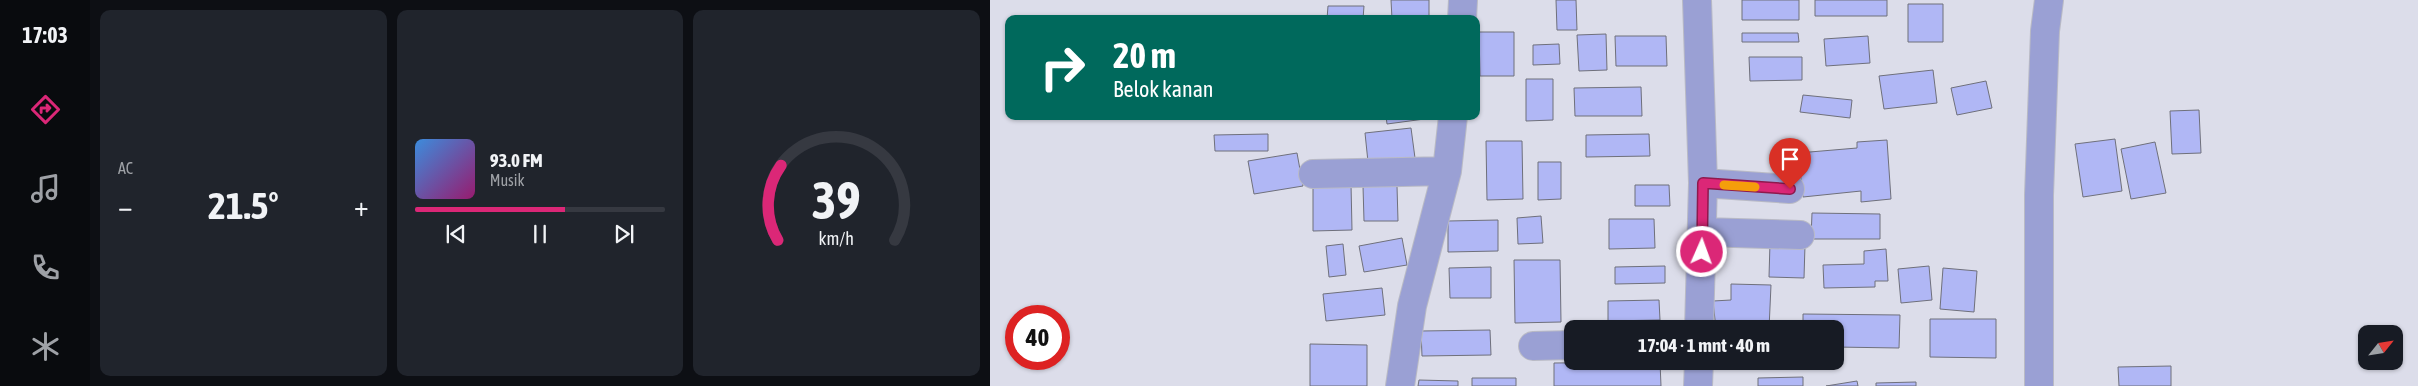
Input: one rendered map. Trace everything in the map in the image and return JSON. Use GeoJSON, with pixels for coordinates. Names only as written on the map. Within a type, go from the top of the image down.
{"type":"FeatureCollection","features":[{"type":"Feature","properties":{"kind":"street"},"geometry":{"type":"LineString","coordinates":[[1462,15],[1464,0]]}},
{"type":"Feature","properties":{"kind":"street"},"geometry":{"type":"LineString","coordinates":[[1697,0],[1703,183],[1699,320]]}},
{"type":"Feature","properties":{"kind":"street"},"geometry":{"type":"LineString","coordinates":[[2039,386],[2039,195],[2045,31],[2049,0]]}},
{"type":"Feature","properties":{"kind":"street"},"geometry":{"type":"LineString","coordinates":[[1400,386],[1412,306],[1447,171],[1453,120]]}},
{"type":"Feature","properties":{"kind":"street"},"geometry":{"type":"LineString","coordinates":[[1313,174],[1447,171]]}},
{"type":"Feature","properties":{"kind":"street"},"geometry":{"type":"LineString","coordinates":[[1703,183],[1790,189]]}},
{"type":"Feature","properties":{"kind":"street"},"geometry":{"type":"LineString","coordinates":[[1703,232],[1800,234]]}},
{"type":"Feature","properties":{"kind":"street"},"geometry":{"type":"LineString","coordinates":[[1533,346],[1564,345]]}},
{"type":"Feature","properties":{"kind":"street"},"geometry":{"type":"LineString","coordinates":[[1698,370],[1698,386]]}},
{"type":"Feature","properties":{"kind":"building"},"geometry":{"type":"Polygon","coordinates":[[[1391,0],[1429,0],[1429,15],[1392,15],[1391,0]]]}},
{"type":"Feature","properties":{"kind":"building"},"geometry":{"type":"Polygon","coordinates":[[[1556,0],[1576,0],[1577,30],[1557,30],[1556,0]]]}},
{"type":"Feature","properties":{"kind":"building"},"geometry":{"type":"Polygon","coordinates":[[[1742,0],[1799,0],[1799,20],[1742,20],[1742,0]]]}},
{"type":"Feature","properties":{"kind":"building"},"geometry":{"type":"Polygon","coordinates":[[[1815,0],[1887,0],[1887,16],[1815,16],[1815,0]]]}},
{"type":"Feature","properties":{"kind":"building"},"geometry":{"type":"Polygon","coordinates":[[[1908,4],[1943,4],[1943,42],[1908,42],[1908,4]]]}},
{"type":"Feature","properties":{"kind":"building"},"geometry":{"type":"Polygon","coordinates":[[[1328,6],[1364,6],[1363,15],[1327,15],[1328,6]]]}},
{"type":"Feature","properties":{"kind":"building"},"geometry":{"type":"Polygon","coordinates":[[[1480,32],[1514,32],[1514,76],[1480,76],[1480,32]]]}},
{"type":"Feature","properties":{"kind":"building"},"geometry":{"type":"Polygon","coordinates":[[[1742,33],[1798,33],[1799,42],[1742,42],[1742,33]]]}},
{"type":"Feature","properties":{"kind":"building"},"geometry":{"type":"Polygon","coordinates":[[[1606,34],[1607,70],[1579,71],[1577,35],[1606,34]]]}},
{"type":"Feature","properties":{"kind":"building"},"geometry":{"type":"Polygon","coordinates":[[[1615,36],[1666,36],[1667,66],[1616,66],[1615,36]]]}},
{"type":"Feature","properties":{"kind":"building"},"geometry":{"type":"Polygon","coordinates":[[[1868,36],[1870,63],[1826,66],[1824,39],[1868,36]]]}},
{"type":"Feature","properties":{"kind":"building"},"geometry":{"type":"Polygon","coordinates":[[[1559,44],[1560,64],[1533,65],[1533,45],[1559,44]]]}},
{"type":"Feature","properties":{"kind":"building"},"geometry":{"type":"Polygon","coordinates":[[[1749,57],[1802,57],[1802,80],[1750,81],[1749,57]]]}},
{"type":"Feature","properties":{"kind":"building"},"geometry":{"type":"Polygon","coordinates":[[[1933,70],[1937,103],[1884,109],[1879,76],[1933,70]]]}},
{"type":"Feature","properties":{"kind":"building"},"geometry":{"type":"Polygon","coordinates":[[[1526,79],[1553,79],[1553,120],[1526,121],[1526,79]]]}},
{"type":"Feature","properties":{"kind":"building"},"geometry":{"type":"Polygon","coordinates":[[[1986,81],[1992,108],[1957,115],[1951,88],[1986,81]]]}},
{"type":"Feature","properties":{"kind":"building"},"geometry":{"type":"Polygon","coordinates":[[[1641,87],[1642,116],[1575,116],[1574,88],[1641,87]]]}},
{"type":"Feature","properties":{"kind":"building"},"geometry":{"type":"Polygon","coordinates":[[[1803,95],[1852,100],[1850,118],[1800,112],[1803,95]]]}},
{"type":"Feature","properties":{"kind":"building"},"geometry":{"type":"Polygon","coordinates":[[[2199,110],[2201,153],[2172,154],[2170,111],[2199,110]]]}},
{"type":"Feature","properties":{"kind":"building"},"geometry":{"type":"Polygon","coordinates":[[[1386,120],[1417,120],[1387,124],[1386,120]]]}},
{"type":"Feature","properties":{"kind":"building"},"geometry":{"type":"Polygon","coordinates":[[[1411,128],[1415,158],[1368,162],[1365,133],[1411,128]]]}},
{"type":"Feature","properties":{"kind":"building"},"geometry":{"type":"Polygon","coordinates":[[[1268,134],[1268,151],[1215,151],[1214,135],[1268,134]]]}},
{"type":"Feature","properties":{"kind":"building"},"geometry":{"type":"Polygon","coordinates":[[[1649,134],[1650,156],[1586,157],[1586,135],[1649,134]]]}},
{"type":"Feature","properties":{"kind":"building"},"geometry":{"type":"Polygon","coordinates":[[[2115,139],[2122,191],[2083,197],[2075,144],[2115,139]]]}},
{"type":"Feature","properties":{"kind":"building"},"geometry":{"type":"Polygon","coordinates":[[[1887,140],[1891,199],[1861,202],[1861,191],[1803,197],[1798,153],[1857,148],[1857,142],[1887,140]]]}},
{"type":"Feature","properties":{"kind":"building"},"geometry":{"type":"Polygon","coordinates":[[[1486,141],[1522,141],[1523,199],[1487,200],[1486,141]]]}},
{"type":"Feature","properties":{"kind":"building"},"geometry":{"type":"Polygon","coordinates":[[[2155,142],[2166,193],[2131,199],[2121,149],[2155,142]]]}},
{"type":"Feature","properties":{"kind":"building"},"geometry":{"type":"Polygon","coordinates":[[[1297,153],[1303,186],[1254,194],[1248,161],[1297,153]]]}},
{"type":"Feature","properties":{"kind":"building"},"geometry":{"type":"Polygon","coordinates":[[[1538,162],[1561,162],[1561,199],[1538,200],[1538,162]]]}},
{"type":"Feature","properties":{"kind":"building"},"geometry":{"type":"Polygon","coordinates":[[[1351,184],[1352,230],[1313,231],[1313,185],[1351,184]]]}},
{"type":"Feature","properties":{"kind":"building"},"geometry":{"type":"Polygon","coordinates":[[[1635,185],[1669,185],[1670,206],[1635,206],[1635,185]]]}},
{"type":"Feature","properties":{"kind":"building"},"geometry":{"type":"Polygon","coordinates":[[[1363,186],[1397,186],[1398,221],[1364,221],[1363,186]]]}},
{"type":"Feature","properties":{"kind":"building"},"geometry":{"type":"Polygon","coordinates":[[[1812,213],[1880,214],[1880,239],[1811,239],[1812,213]]]}},
{"type":"Feature","properties":{"kind":"building"},"geometry":{"type":"Polygon","coordinates":[[[1541,216],[1543,243],[1518,244],[1517,218],[1541,216]]]}},
{"type":"Feature","properties":{"kind":"building"},"geometry":{"type":"Polygon","coordinates":[[[1609,219],[1654,219],[1655,248],[1609,249],[1609,219]]]}},
{"type":"Feature","properties":{"kind":"building"},"geometry":{"type":"Polygon","coordinates":[[[1498,220],[1498,251],[1448,252],[1448,221],[1498,220]]]}},
{"type":"Feature","properties":{"kind":"building"},"geometry":{"type":"Polygon","coordinates":[[[1402,238],[1407,265],[1364,272],[1359,246],[1402,238]]]}},
{"type":"Feature","properties":{"kind":"building"},"geometry":{"type":"Polygon","coordinates":[[[1770,243],[1805,245],[1804,278],[1769,277],[1770,243]]]}},
{"type":"Feature","properties":{"kind":"building"},"geometry":{"type":"Polygon","coordinates":[[[1343,244],[1346,275],[1329,277],[1326,246],[1343,244]]]}},
{"type":"Feature","properties":{"kind":"building"},"geometry":{"type":"Polygon","coordinates":[[[1886,249],[1888,281],[1875,281],[1875,287],[1824,288],[1823,265],[1864,264],[1864,251],[1886,249]]]}},
{"type":"Feature","properties":{"kind":"building"},"geometry":{"type":"Polygon","coordinates":[[[1514,260],[1560,260],[1561,322],[1515,323],[1514,260]]]}},
{"type":"Feature","properties":{"kind":"building"},"geometry":{"type":"Polygon","coordinates":[[[1665,266],[1665,283],[1615,284],[1615,267],[1665,266]]]}},
{"type":"Feature","properties":{"kind":"building"},"geometry":{"type":"Polygon","coordinates":[[[1929,266],[1932,300],[1901,303],[1898,269],[1929,266]]]}},
{"type":"Feature","properties":{"kind":"building"},"geometry":{"type":"Polygon","coordinates":[[[1491,267],[1491,298],[1450,298],[1449,268],[1491,267]]]}},
{"type":"Feature","properties":{"kind":"building"},"geometry":{"type":"Polygon","coordinates":[[[1943,268],[1977,271],[1974,312],[1940,309],[1943,268]]]}},
{"type":"Feature","properties":{"kind":"building"},"geometry":{"type":"Polygon","coordinates":[[[1731,284],[1771,285],[1769,320],[1715,320],[1713,301],[1731,300],[1731,284]]]}},
{"type":"Feature","properties":{"kind":"building"},"geometry":{"type":"Polygon","coordinates":[[[1382,288],[1385,315],[1326,321],[1323,294],[1382,288]]]}},
{"type":"Feature","properties":{"kind":"building"},"geometry":{"type":"Polygon","coordinates":[[[1659,300],[1660,320],[1608,320],[1608,301],[1659,300]]]}},
{"type":"Feature","properties":{"kind":"building"},"geometry":{"type":"Polygon","coordinates":[[[1803,314],[1900,315],[1899,348],[1844,347],[1844,320],[1803,320],[1803,314]]]}},
{"type":"Feature","properties":{"kind":"building"},"geometry":{"type":"Polygon","coordinates":[[[1930,319],[1996,319],[1996,358],[1930,357],[1930,319]]]}},
{"type":"Feature","properties":{"kind":"building"},"geometry":{"type":"Polygon","coordinates":[[[1490,330],[1491,355],[1422,356],[1421,331],[1490,330]]]}},
{"type":"Feature","properties":{"kind":"building"},"geometry":{"type":"Polygon","coordinates":[[[1310,344],[1367,345],[1367,386],[1310,386],[1310,344]]]}},
{"type":"Feature","properties":{"kind":"building"},"geometry":{"type":"Polygon","coordinates":[[[1554,363],[1564,363],[1564,370],[1660,370],[1661,386],[1554,386],[1554,363]]]}},
{"type":"Feature","properties":{"kind":"building"},"geometry":{"type":"Polygon","coordinates":[[[2171,366],[2171,386],[2119,386],[2118,367],[2171,366]]]}},
{"type":"Feature","properties":{"kind":"building"},"geometry":{"type":"Polygon","coordinates":[[[1803,377],[1803,386],[1758,386],[1758,378],[1803,377]]]}},
{"type":"Feature","properties":{"kind":"building"},"geometry":{"type":"Polygon","coordinates":[[[1472,378],[1516,378],[1516,386],[1472,386],[1472,378]]]}},
{"type":"Feature","properties":{"kind":"building"},"geometry":{"type":"Polygon","coordinates":[[[1419,380],[1458,381],[1458,386],[1418,386],[1419,380]]]}},
{"type":"Feature","properties":{"kind":"building"},"geometry":{"type":"Polygon","coordinates":[[[1857,381],[1858,386],[1826,386],[1857,381]]]}},
{"type":"Feature","properties":{"kind":"building"},"geometry":{"type":"Polygon","coordinates":[[[1916,382],[1916,386],[1876,386],[1876,383],[1916,382]]]}},
{"type":"Feature","properties":{"kind":"slow traffic"},"geometry":{"type":"LineString","coordinates":[[1724,185],[1755,187]]}},
{"type":"Feature","properties":{"kind":"route"},"geometry":{"type":"LineString","coordinates":[[1702,252],[1703,183],[1790,189]]}}]}
